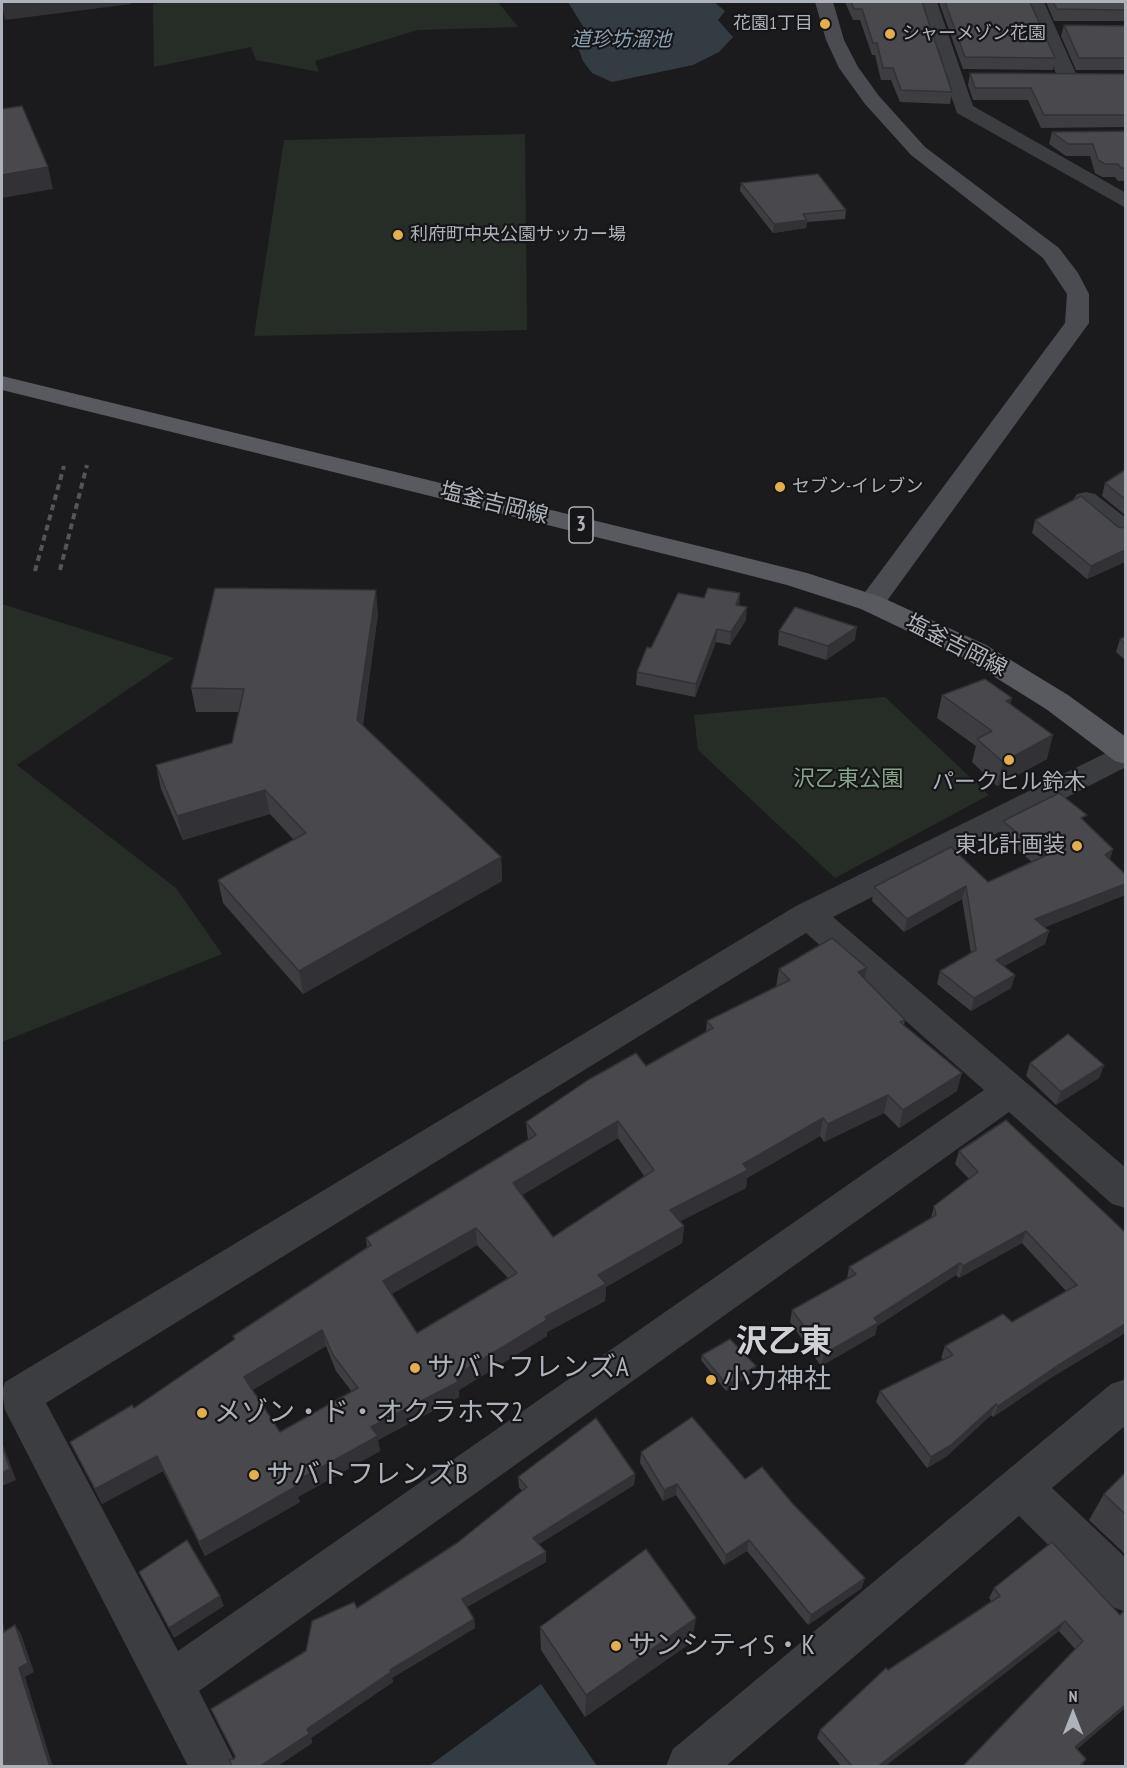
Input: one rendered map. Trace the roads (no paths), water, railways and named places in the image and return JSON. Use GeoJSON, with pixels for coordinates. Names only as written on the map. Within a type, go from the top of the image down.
{"type":"FeatureCollection","features":[{"type":"Feature","properties":{"kind":"main road","name":"塩釜吉岡線"},"geometry":{"type":"LineString","coordinates":[[2,383],[707,556],[797,579],[871,603],[976,652],[1057,702],[1125,754]]}},
{"type":"Feature","properties":{"kind":"street"},"geometry":{"type":"LineString","coordinates":[[824,2],[835,40],[849,68],[872,100],[918,151],[1051,253],[1067,273],[1078,294],[1077,323],[871,603]]}},
{"type":"Feature","properties":{"kind":"street"},"geometry":{"type":"LineString","coordinates":[[928,2],[964,109],[1007,136],[1121,198]]}},
{"type":"Feature","properties":{"kind":"street"},"geometry":{"type":"LineString","coordinates":[[1035,2],[1068,78]]}},
{"type":"Feature","properties":{"kind":"street"},"geometry":{"type":"LineString","coordinates":[[1047,28],[1069,28]]}},
{"type":"Feature","properties":{"kind":"street"},"geometry":{"type":"LineString","coordinates":[[954,77],[977,78]]}},
{"type":"Feature","properties":{"kind":"street"},"geometry":{"type":"LineString","coordinates":[[1046,78],[1091,78]]}},
{"type":"Feature","properties":{"kind":"street"},"geometry":{"type":"LineString","coordinates":[[1007,136],[1054,136]]}},
{"type":"Feature","properties":{"kind":"street"},"geometry":{"type":"LineString","coordinates":[[1086,500],[1125,532]]}},
{"type":"Feature","properties":{"kind":"street"},"geometry":{"type":"LineString","coordinates":[[213,1767],[20,1396],[808,915],[1125,754]]}},
{"type":"Feature","properties":{"kind":"street"},"geometry":{"type":"LineString","coordinates":[[808,915],[1125,1192]]}},
{"type":"Feature","properties":{"kind":"street"},"geometry":{"type":"LineString","coordinates":[[170,1684],[1010,1091]]}},
{"type":"Feature","properties":{"kind":"street"},"geometry":{"type":"LineString","coordinates":[[690,1767],[1125,1398]]}},
{"type":"Feature","properties":{"kind":"street"},"geometry":{"type":"LineString","coordinates":[[1021,1486],[1125,1590]]}},
{"type":"Feature","properties":{"kind":"water","name":"道珍坊溜池"},"geometry":{"type":"Polygon","coordinates":[[[568,2],[714,2],[725,11],[718,20],[733,37],[719,52],[693,65],[612,82],[592,73],[583,61],[573,34],[584,28],[568,2]]]}},
{"type":"Feature","properties":{"kind":"water"},"geometry":{"type":"Polygon","coordinates":[[[541,1684],[597,1766],[429,1766],[541,1684]]]}},
{"type":"Feature","properties":{"kind":"railway"},"geometry":{"type":"LineString","coordinates":[[60,570],[87,465]]}},
{"type":"Feature","properties":{"kind":"railway"},"geometry":{"type":"LineString","coordinates":[[35,571],[64,466]]}},
{"type":"Feature","properties":{"kind":"place","name":"花園1丁目"},"geometry":{"type":"Point","coordinates":[825,24]}},
{"type":"Feature","properties":{"kind":"place","name":"シャーメゾン花園"},"geometry":{"type":"Point","coordinates":[890,34]}},
{"type":"Feature","properties":{"kind":"place","name":"利府町中央公園サッカー場"},"geometry":{"type":"Point","coordinates":[398,235]}},
{"type":"Feature","properties":{"kind":"place","name":"セブン-イレブン"},"geometry":{"type":"Point","coordinates":[780,487]}},
{"type":"Feature","properties":{"kind":"place","name":"パークヒル鈴木"},"geometry":{"type":"Point","coordinates":[1009,760]}},
{"type":"Feature","properties":{"kind":"place","name":"東北計画装"},"geometry":{"type":"Point","coordinates":[1077,846]}},
{"type":"Feature","properties":{"kind":"place","name":"サバトフレンズA"},"geometry":{"type":"Point","coordinates":[415,1368]}},
{"type":"Feature","properties":{"kind":"place","name":"小力神社"},"geometry":{"type":"Point","coordinates":[711,1380]}},
{"type":"Feature","properties":{"kind":"place","name":"メゾン・ド・オクラホマ2"},"geometry":{"type":"Point","coordinates":[202,1413]}},
{"type":"Feature","properties":{"kind":"place","name":"サバトフレンズB"},"geometry":{"type":"Point","coordinates":[254,1475]}},
{"type":"Feature","properties":{"kind":"place","name":"サンシティS・K"},"geometry":{"type":"Point","coordinates":[616,1646]}},
{"type":"Feature","properties":{"kind":"district","name":"沢乙東"},"geometry":{"type":"Point","coordinates":[784,1343]}},
{"type":"Feature","properties":{"kind":"park label","name":"沢乙東公園"},"geometry":{"type":"Point","coordinates":[848,780]}}]}
